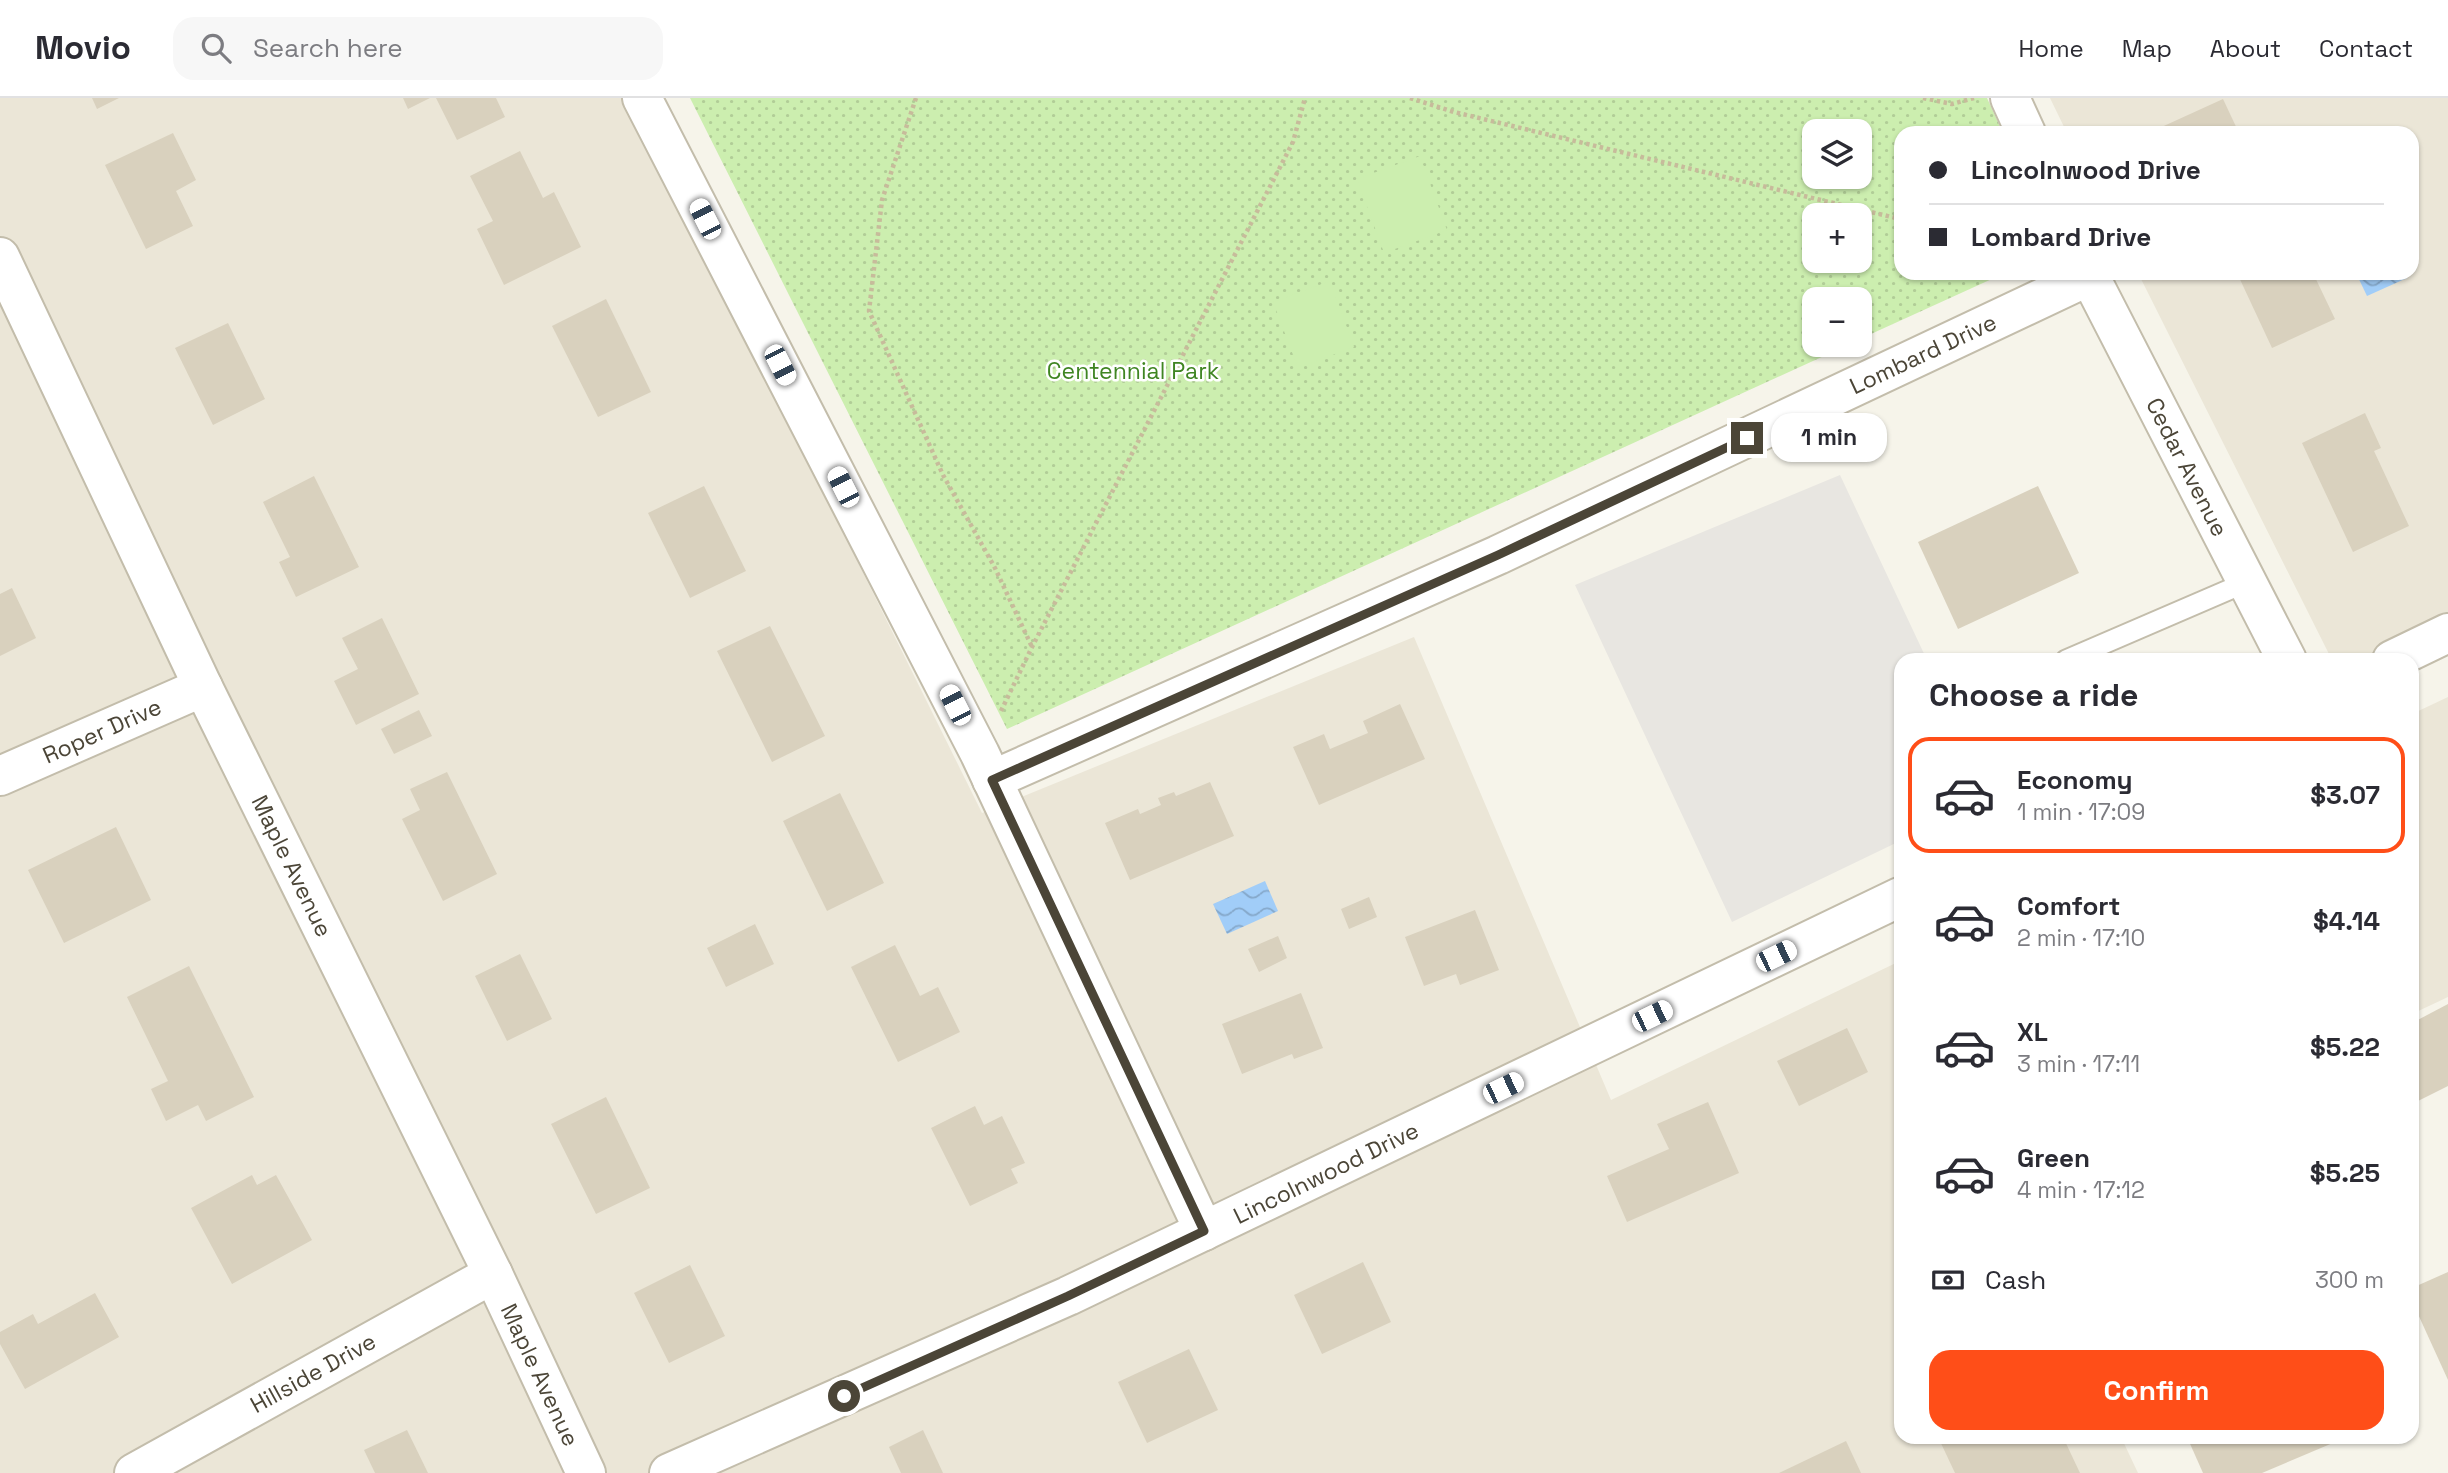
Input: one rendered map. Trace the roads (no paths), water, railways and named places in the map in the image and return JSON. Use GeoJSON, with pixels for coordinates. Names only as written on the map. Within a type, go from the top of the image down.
{"type":"FeatureCollection","features":[{"type":"Feature","properties":{"kind":"street"},"geometry":{"type":"LineString","coordinates":[[642,98],[986,767],[1204,1231]]}},
{"type":"Feature","properties":{"kind":"street"},"geometry":{"type":"LineString","coordinates":[[2010,98],[2022,126]]}},
{"type":"Feature","properties":{"kind":"street","name":"Maple Avenue"},"geometry":{"type":"LineString","coordinates":[[0,257],[203,687],[493,1274],[586,1473]]}},
{"type":"Feature","properties":{"kind":"street","name":"Lombard Drive"},"geometry":{"type":"LineString","coordinates":[[986,767],[1498,555],[2076,280]]}},
{"type":"Feature","properties":{"kind":"street","name":"Cedar Avenue"},"geometry":{"type":"LineString","coordinates":[[2092,280],[2283,653]]}},
{"type":"Feature","properties":{"kind":"street"},"geometry":{"type":"LineString","coordinates":[[2407,653],[2448,633]]}},
{"type":"Feature","properties":{"kind":"street","name":"Roper Drive"},"geometry":{"type":"LineString","coordinates":[[0,776],[203,687]]}},
{"type":"Feature","properties":{"kind":"street","name":"Lincolnwood Drive"},"geometry":{"type":"LineString","coordinates":[[669,1473],[1068,1296],[1894,900]]}},
{"type":"Feature","properties":{"kind":"street","name":"Hillside Drive"},"geometry":{"type":"LineString","coordinates":[[134,1473],[493,1274]]}},
{"type":"Feature","properties":{"kind":"lane"},"geometry":{"type":"LineString","coordinates":[[2082,653],[2247,582]]}},
{"type":"Feature","properties":{"kind":"water"},"geometry":{"type":"Polygon","coordinates":[[[2359,280],[2403,280],[2367,296],[2359,280]]]}},
{"type":"Feature","properties":{"kind":"water"},"geometry":{"type":"Polygon","coordinates":[[[1265,881],[1278,911],[1227,934],[1213,904],[1265,881]]]}},
{"type":"Feature","properties":{"kind":"park label","name":"Centennial Park"},"geometry":{"type":"Point","coordinates":[1133,371]}}]}
